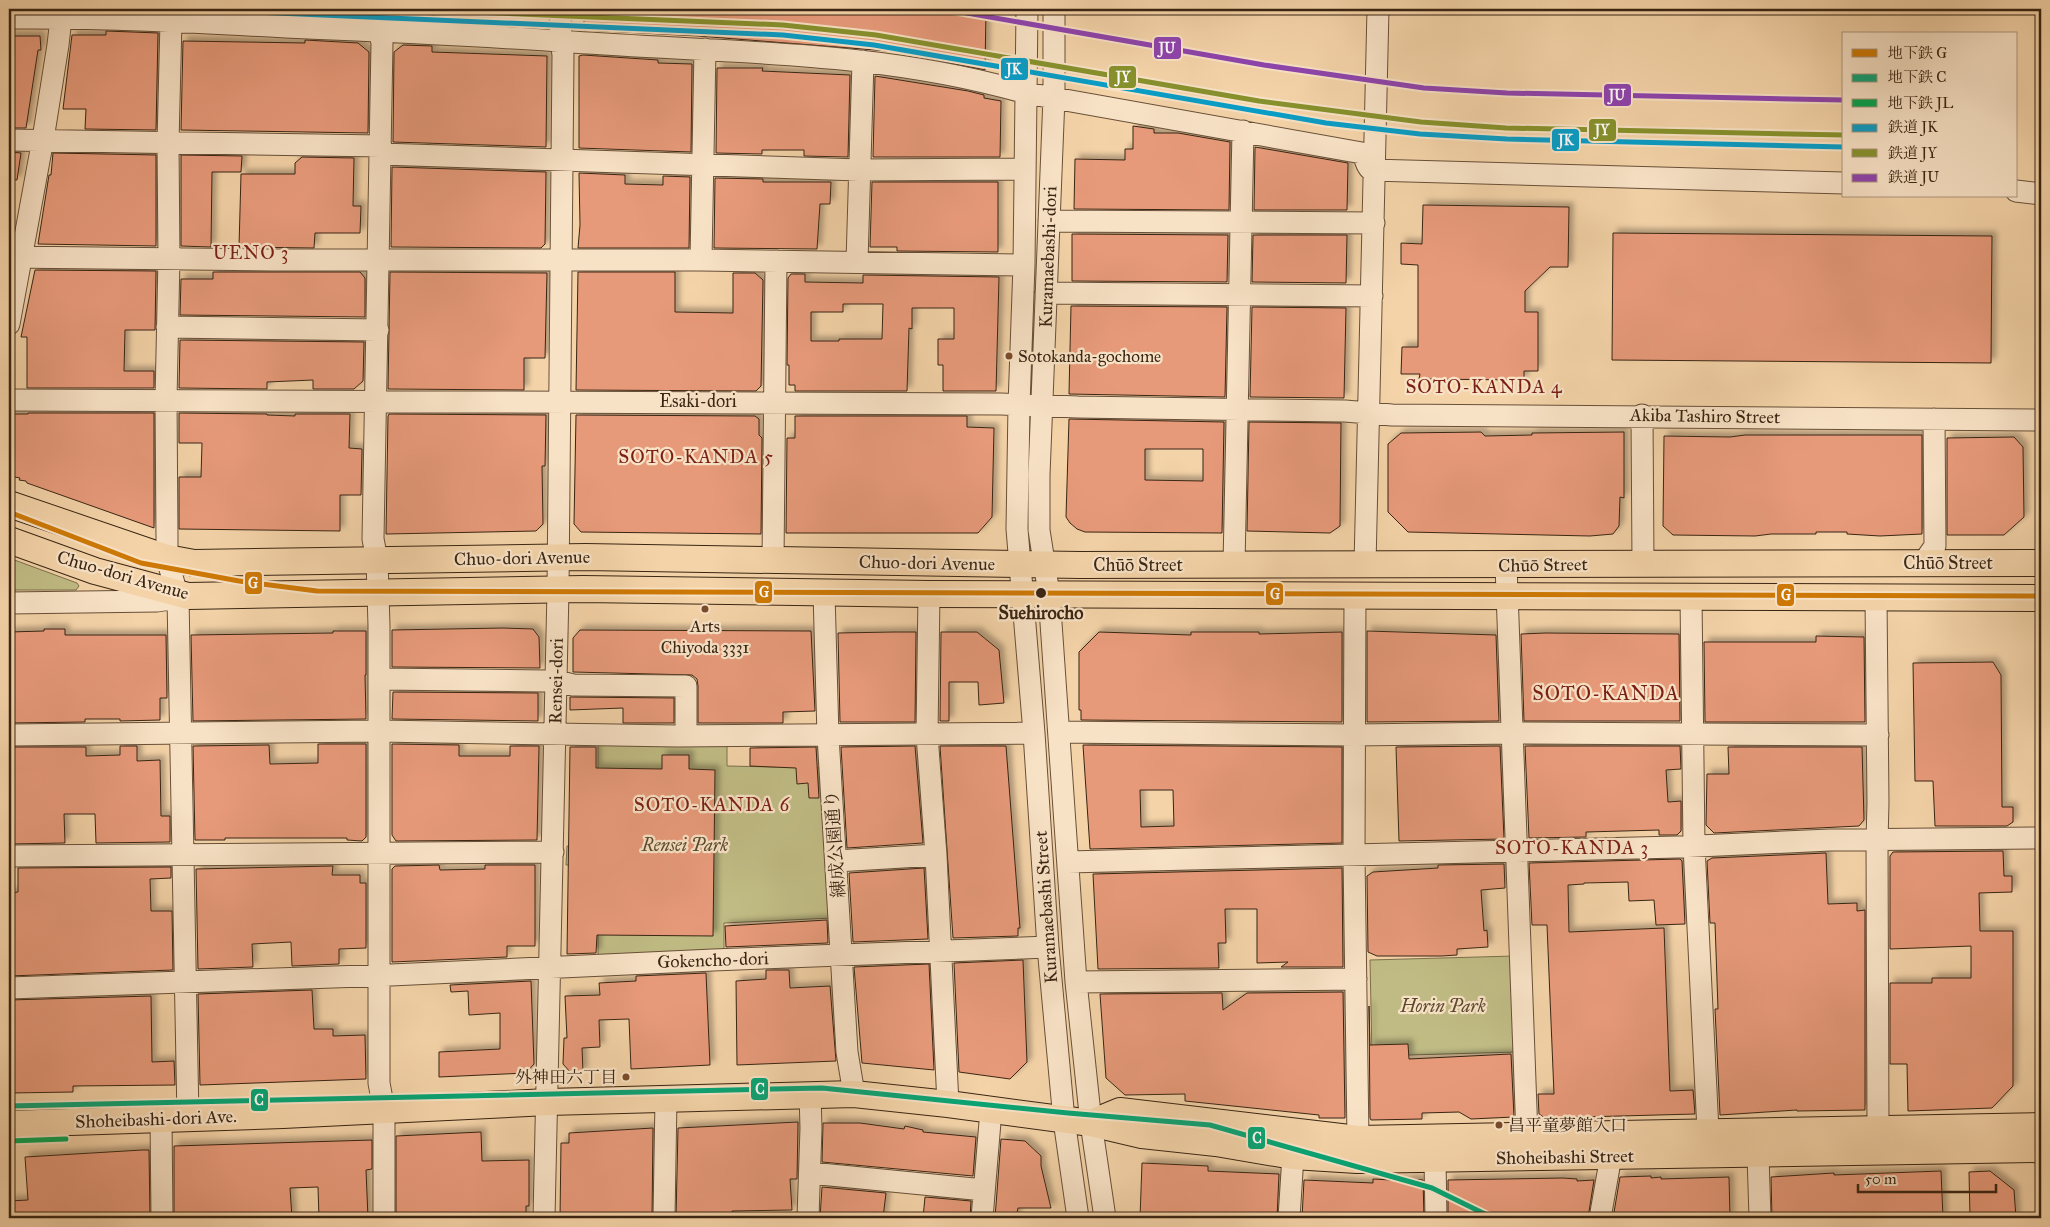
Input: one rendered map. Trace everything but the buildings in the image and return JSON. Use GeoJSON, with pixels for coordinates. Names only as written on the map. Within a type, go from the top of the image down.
{"type":"FeatureCollection","features":[{"type":"Feature","properties":{"kind":"main road","name":"Chuo-dori Avenue"},"geometry":{"type":"LineString","coordinates":[[9,504],[167,558],[194,563],[559,557],[1033,565]]}},
{"type":"Feature","properties":{"kind":"main road","name":"Chuo-dori Avenue"},"geometry":{"type":"LineString","coordinates":[[9,540],[95,571],[181,595],[558,590],[1049,594]]}},
{"type":"Feature","properties":{"kind":"main road","name":"Chūō Street"},"geometry":{"type":"LineString","coordinates":[[1033,565],[2041,563]]}},
{"type":"Feature","properties":{"kind":"main road","name":"Chūō Street"},"geometry":{"type":"LineString","coordinates":[[1049,594],[2041,598]]}},
{"type":"Feature","properties":{"kind":"main road","name":"Shoheibashi-dori Ave."},"geometry":{"type":"LineString","coordinates":[[9,1124],[548,1102],[810,1094],[854,1094],[991,1110]]}},
{"type":"Feature","properties":{"kind":"main road","name":"Shoheibashi Street"},"geometry":{"type":"LineString","coordinates":[[991,1110],[1091,1123],[1133,1134],[1209,1142],[1293,1156],[1382,1161],[2041,1149]]}},
{"type":"Feature","properties":{"kind":"main road","name":"Shoheibashi Street"},"geometry":{"type":"LineString","coordinates":[[1091,1123],[1120,1111],[1358,1139],[2041,1126]]}},
{"type":"Feature","properties":{"kind":"street"},"geometry":{"type":"LineString","coordinates":[[380,9],[379,31],[382,43],[381,150],[373,539],[377,560],[378,593],[379,1084],[384,1110],[384,1218]]}},
{"type":"Feature","properties":{"kind":"street","name":"Rensei-dori"},"geometry":{"type":"LineString","coordinates":[[544,1218],[559,557],[563,55],[560,9]]}},
{"type":"Feature","properties":{"kind":"street","name":"Kuramaebashi-dori"},"geometry":{"type":"LineString","coordinates":[[1027,9],[1024,266],[1017,529],[1033,565],[1049,594]]}},
{"type":"Feature","properties":{"kind":"street","name":"Kuramaebashi-dori"},"geometry":{"type":"LineString","coordinates":[[1023,594],[1033,565],[1039,530],[1054,97],[1054,9]]}},
{"type":"Feature","properties":{"kind":"street"},"geometry":{"type":"LineString","coordinates":[[1365,564],[1378,9]]}},
{"type":"Feature","properties":{"kind":"street"},"geometry":{"type":"LineString","coordinates":[[9,18],[171,22],[379,31],[705,49],[863,61],[986,81],[1026,93],[1362,153],[1365,156],[1367,167],[1371,170],[1842,183]]}},
{"type":"Feature","properties":{"kind":"street"},"geometry":{"type":"LineString","coordinates":[[9,324],[15,257],[43,139],[61,19]]}},
{"type":"Feature","properties":{"kind":"street"},"geometry":{"type":"LineString","coordinates":[[171,22],[166,400],[167,558],[181,595],[180,732],[188,1117]]}},
{"type":"Feature","properties":{"kind":"street"},"geometry":{"type":"LineString","coordinates":[[701,260],[705,49]]}},
{"type":"Feature","properties":{"kind":"street"},"geometry":{"type":"LineString","coordinates":[[856,262],[863,61]]}},
{"type":"Feature","properties":{"kind":"street"},"geometry":{"type":"LineString","coordinates":[[1234,565],[1243,131]]}},
{"type":"Feature","properties":{"kind":"street"},"geometry":{"type":"LineString","coordinates":[[9,140],[43,139],[381,150],[562,161],[859,170],[1025,169]]}},
{"type":"Feature","properties":{"kind":"street"},"geometry":{"type":"LineString","coordinates":[[2018,192],[2041,194]]}},
{"type":"Feature","properties":{"kind":"street"},"geometry":{"type":"LineString","coordinates":[[1049,221],[1374,223]]}},
{"type":"Feature","properties":{"kind":"street"},"geometry":{"type":"LineString","coordinates":[[15,257],[701,260],[1024,266]]}},
{"type":"Feature","properties":{"kind":"street"},"geometry":{"type":"LineString","coordinates":[[773,561],[776,261]]}},
{"type":"Feature","properties":{"kind":"street"},"geometry":{"type":"LineString","coordinates":[[1046,293],[1372,296]]}},
{"type":"Feature","properties":{"kind":"street"},"geometry":{"type":"LineString","coordinates":[[167,327],[378,330]]}},
{"type":"Feature","properties":{"kind":"street","name":"Esaki-dori"},"geometry":{"type":"LineString","coordinates":[[9,400],[774,401],[1019,404],[1237,410]]}},
{"type":"Feature","properties":{"kind":"street","name":"Akiba Tashiro Street"},"geometry":{"type":"LineString","coordinates":[[1237,410],[1369,412],[1392,415],[1642,415],[2041,420]]}},
{"type":"Feature","properties":{"kind":"street"},"geometry":{"type":"LineString","coordinates":[[1642,415],[1643,564]]}},
{"type":"Feature","properties":{"kind":"street"},"geometry":{"type":"LineString","coordinates":[[1923,564],[1935,546],[1934,419]]}},
{"type":"Feature","properties":{"kind":"street"},"geometry":{"type":"LineString","coordinates":[[1506,565],[1527,1136]]}},
{"type":"Feature","properties":{"kind":"street","name":"練成公園通り"},"geometry":{"type":"LineString","coordinates":[[824,593],[828,736],[847,1052],[854,1094]]}},
{"type":"Feature","properties":{"kind":"street"},"geometry":{"type":"LineString","coordinates":[[929,594],[927,735],[936,855],[948,1104]]}},
{"type":"Feature","properties":{"kind":"street","name":"Kuramaebashi Street"},"geometry":{"type":"LineString","coordinates":[[1023,594],[1048,947],[1064,1120],[1078,1218]]}},
{"type":"Feature","properties":{"kind":"street","name":"Kuramaebashi Street"},"geometry":{"type":"LineString","coordinates":[[1049,594],[1076,982],[1091,1123],[1105,1218]]}},
{"type":"Feature","properties":{"kind":"street"},"geometry":{"type":"LineString","coordinates":[[9,602],[157,601],[181,595]]}},
{"type":"Feature","properties":{"kind":"street"},"geometry":{"type":"LineString","coordinates":[[1355,595],[1354,855],[1358,1139]]}},
{"type":"Feature","properties":{"kind":"street"},"geometry":{"type":"LineString","coordinates":[[1691,597],[1694,846],[1708,1131]]}},
{"type":"Feature","properties":{"kind":"street"},"geometry":{"type":"LineString","coordinates":[[1876,598],[1878,1129]]}},
{"type":"Feature","properties":{"kind":"street"},"geometry":{"type":"LineString","coordinates":[[379,679],[556,681],[572,685],[686,686],[686,736]]}},
{"type":"Feature","properties":{"kind":"street"},"geometry":{"type":"LineString","coordinates":[[9,735],[379,731],[686,736],[1034,733]]}},
{"type":"Feature","properties":{"kind":"street"},"geometry":{"type":"LineString","coordinates":[[1060,732],[1355,735],[1512,733],[1878,735]]}},
{"type":"Feature","properties":{"kind":"street"},"geometry":{"type":"LineString","coordinates":[[1068,862],[1877,840],[2041,838]]}},
{"type":"Feature","properties":{"kind":"street"},"geometry":{"type":"LineString","coordinates":[[9,856],[553,852]]}},
{"type":"Feature","properties":{"kind":"street"},"geometry":{"type":"LineString","coordinates":[[836,860],[936,855]]}},
{"type":"Feature","properties":{"kind":"street","name":"Gokencho-dori"},"geometry":{"type":"LineString","coordinates":[[9,988],[379,976],[1048,947]]}},
{"type":"Feature","properties":{"kind":"street"},"geometry":{"type":"LineString","coordinates":[[1076,982],[1356,978]]}},
{"type":"Feature","properties":{"kind":"street"},"geometry":{"type":"LineString","coordinates":[[808,1218],[810,1094]]}},
{"type":"Feature","properties":{"kind":"street"},"geometry":{"type":"LineString","coordinates":[[664,1218],[666,1099]]}},
{"type":"Feature","properties":{"kind":"street"},"geometry":{"type":"LineString","coordinates":[[982,1218],[991,1110]]}},
{"type":"Feature","properties":{"kind":"street"},"geometry":{"type":"LineString","coordinates":[[161,1118],[162,1218]]}},
{"type":"Feature","properties":{"kind":"street"},"geometry":{"type":"LineString","coordinates":[[1758,1155],[1760,1218]]}},
{"type":"Feature","properties":{"kind":"street"},"geometry":{"type":"LineString","coordinates":[[1288,1218],[1293,1156]]}},
{"type":"Feature","properties":{"kind":"street"},"geometry":{"type":"LineString","coordinates":[[1600,1218],[1611,1156]]}},
{"type":"Feature","properties":{"kind":"street"},"geometry":{"type":"LineString","coordinates":[[1435,1160],[1436,1218]]}},
{"type":"Feature","properties":{"kind":"street"},"geometry":{"type":"LineString","coordinates":[[810,1173],[984,1190]]}},
{"type":"Feature","properties":{"kind":"green space"},"geometry":{"type":"Polygon","coordinates":[[[9,558],[77,583],[79,586],[76,590],[9,590],[9,558]]]}},
{"type":"Feature","properties":{"kind":"green space","name":"Rensei Park"},"geometry":{"type":"Polygon","coordinates":[[[598,743],[727,745],[727,766],[822,768],[832,918],[724,923],[724,951],[598,957],[598,865],[566,865],[567,846],[598,847],[598,743]]]}},
{"type":"Feature","properties":{"kind":"green space","name":"Horin Park"},"geometry":{"type":"Polygon","coordinates":[[[1514,956],[1517,1052],[1372,1056],[1370,960],[1514,956]]]}},
{"type":"Feature","properties":{"kind":"metro line","name":"G"},"geometry":{"type":"LineString","coordinates":[[9,512],[141,563],[239,581],[317,591],[2041,596]]}},
{"type":"Feature","properties":{"kind":"metro line","name":"C"},"geometry":{"type":"LineString","coordinates":[[9,1106],[822,1088],[1068,1113],[1210,1125],[1432,1188],[1493,1218]]}},
{"type":"Feature","properties":{"kind":"metro line","name":"JL"},"geometry":{"type":"LineString","coordinates":[[9,1141],[66,1139]]}},
{"type":"Feature","properties":{"kind":"rail line","name":"JK"},"geometry":{"type":"LineString","coordinates":[[182,9],[783,35],[874,45],[1326,123],[1420,134],[1507,139],[1842,147]]}},
{"type":"Feature","properties":{"kind":"rail line","name":"JY"},"geometry":{"type":"LineString","coordinates":[[402,9],[783,25],[876,35],[1259,101],[1421,122],[1506,128],[1842,135]]}},
{"type":"Feature","properties":{"kind":"rail line","name":"JU"},"geometry":{"type":"LineString","coordinates":[[944,9],[1264,65],[1424,88],[1507,93],[1842,100]]}},
{"type":"Feature","properties":{"kind":"place","name":"Sotokanda-gochome"},"geometry":{"type":"Point","coordinates":[1009,356]}},
{"type":"Feature","properties":{"kind":"place","name":"Suehirocho"},"geometry":{"type":"Point","coordinates":[1041,593]}},
{"type":"Feature","properties":{"kind":"place","name":"Arts Chiyoda 3331"},"geometry":{"type":"Point","coordinates":[705,609]}},
{"type":"Feature","properties":{"kind":"place","name":"外神田六丁目"},"geometry":{"type":"Point","coordinates":[626,1077]}},
{"type":"Feature","properties":{"kind":"place","name":"昌平童夢館入口"},"geometry":{"type":"Point","coordinates":[1499,1125]}},
{"type":"Feature","properties":{"kind":"district","name":"UENO 3"},"geometry":{"type":"Point","coordinates":[251,252]}},
{"type":"Feature","properties":{"kind":"district","name":"SOTO-KANDA 4"},"geometry":{"type":"Point","coordinates":[1484,386]}},
{"type":"Feature","properties":{"kind":"district","name":"SOTO-KANDA 5"},"geometry":{"type":"Point","coordinates":[696,456]}},
{"type":"Feature","properties":{"kind":"district","name":"SOTO-KANDA"},"geometry":{"type":"Point","coordinates":[1606,693]}},
{"type":"Feature","properties":{"kind":"district","name":"SOTO-KANDA 6"},"geometry":{"type":"Point","coordinates":[712,804]}},
{"type":"Feature","properties":{"kind":"district","name":"SOTO-KANDA 3"},"geometry":{"type":"Point","coordinates":[1572,847]}}]}
